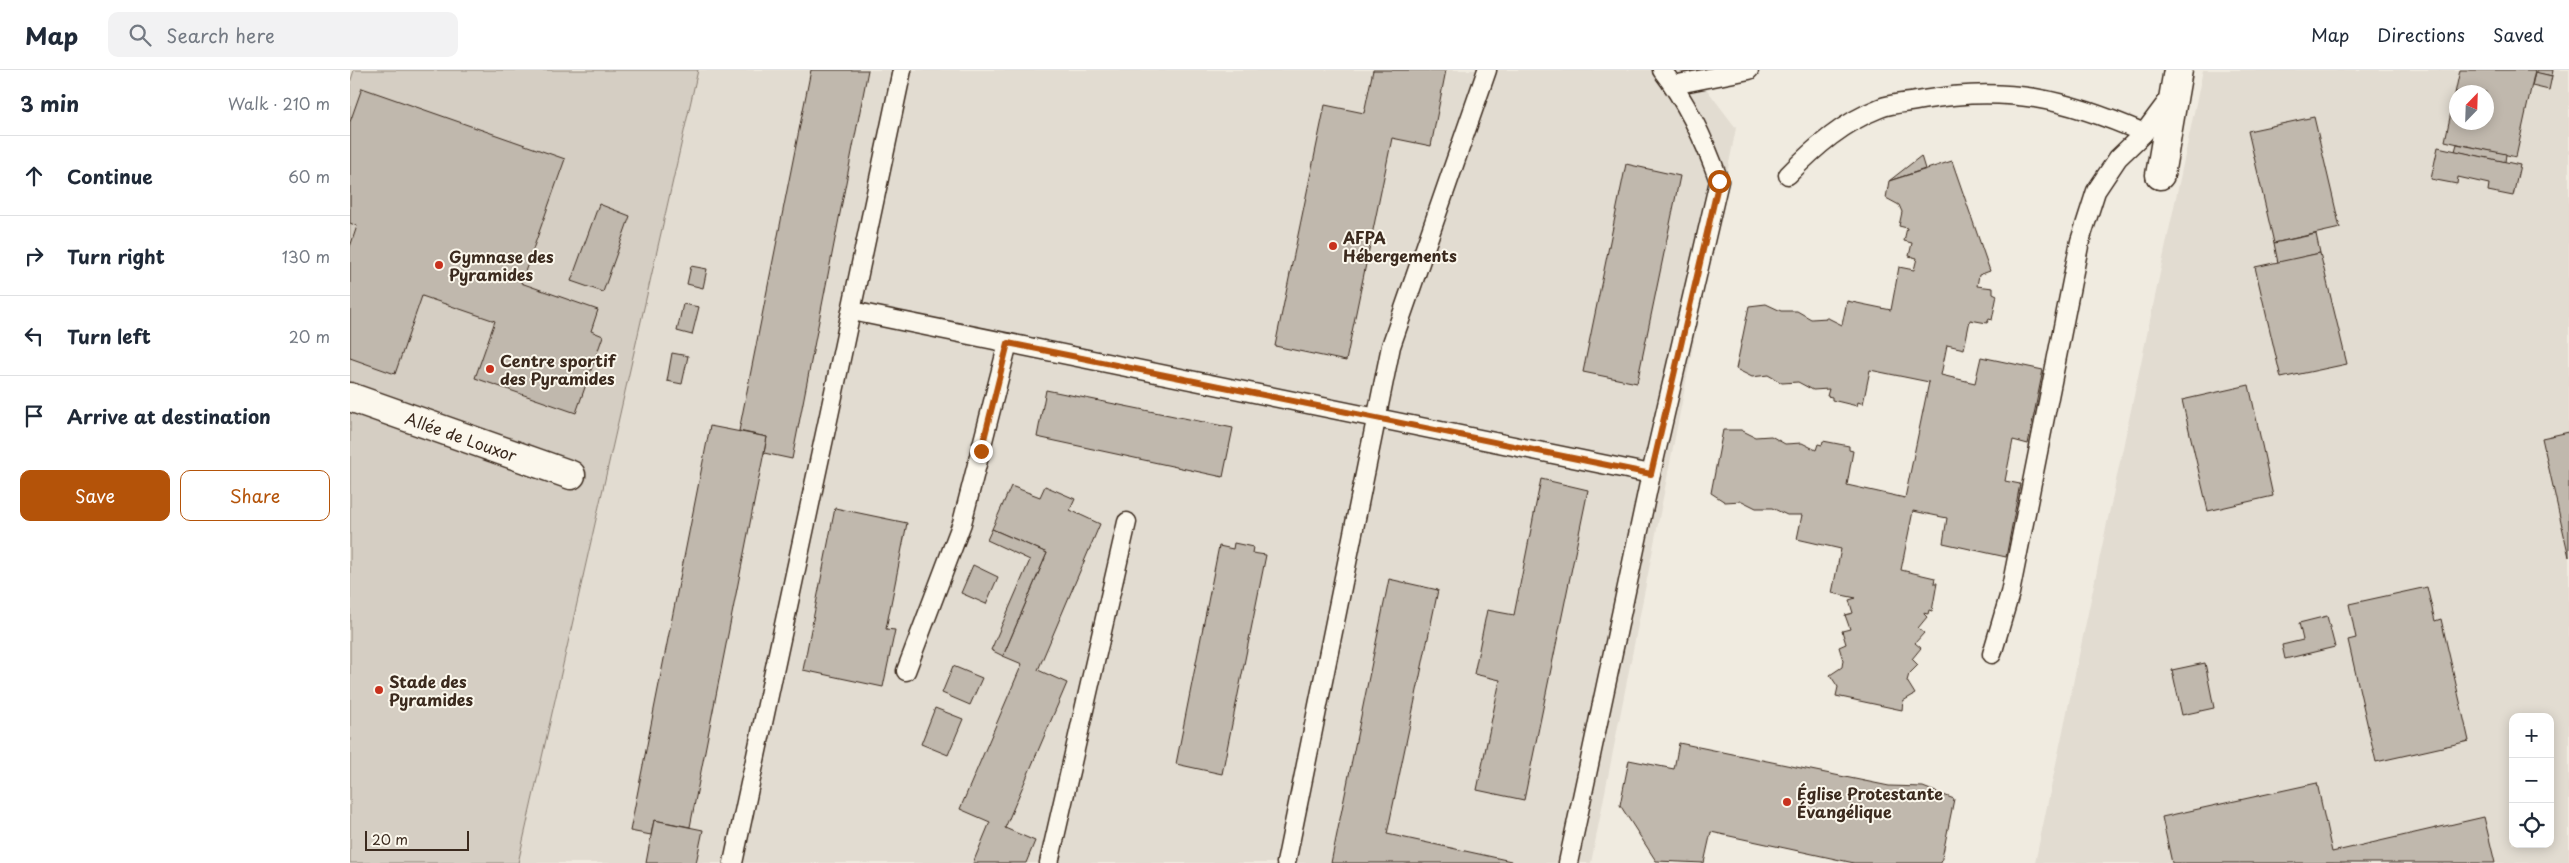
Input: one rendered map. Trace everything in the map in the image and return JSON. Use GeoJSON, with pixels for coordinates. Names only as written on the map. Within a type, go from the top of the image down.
{"type":"FeatureCollection","features":[{"type":"Feature","properties":{"kind":"street"},"geometry":{"type":"LineString","coordinates":[[2160,175],[2176,81]]}},
{"type":"Feature","properties":{"kind":"street","name":"Allée de Louxor"},"geometry":{"type":"LineString","coordinates":[[350,398],[571,475]]}},
{"type":"Feature","properties":{"kind":"lane"},"geometry":{"type":"LineString","coordinates":[[733,863],[902,70]]}},
{"type":"Feature","properties":{"kind":"lane"},"geometry":{"type":"LineString","coordinates":[[1286,863],[1391,346],[1487,70]]}},
{"type":"Feature","properties":{"kind":"lane"},"geometry":{"type":"LineString","coordinates":[[1568,863],[1651,474],[1719,181],[1705,139],[1662,70]]}},
{"type":"Feature","properties":{"kind":"lane"},"geometry":{"type":"LineString","coordinates":[[1673,85],[1749,70]]}},
{"type":"Feature","properties":{"kind":"lane"},"geometry":{"type":"LineString","coordinates":[[1992,654],[2010,593],[2080,241],[2096,191],[2118,158],[2144,133],[2176,81]]}},
{"type":"Feature","properties":{"kind":"lane"},"geometry":{"type":"LineString","coordinates":[[1788,175],[1816,147],[1837,130],[1881,108],[1948,96],[1984,93],[2043,98],[2111,119],[2144,133]]}},
{"type":"Feature","properties":{"kind":"lane"},"geometry":{"type":"LineString","coordinates":[[852,311],[1651,474]]}},
{"type":"Feature","properties":{"kind":"lane"},"geometry":{"type":"LineString","coordinates":[[906,671],[962,523],[1008,343]]}},
{"type":"Feature","properties":{"kind":"lane"},"geometry":{"type":"LineString","coordinates":[[1049,863],[1127,522]]}},
{"type":"Feature","properties":{"kind":"shaded area","name":"Centre sportif des Pyramides"},"geometry":{"type":"Polygon","coordinates":[[[354,70],[698,70],[518,863],[350,863],[350,83],[354,70]]]}},
{"type":"Feature","properties":{"kind":"shaded area"},"geometry":{"type":"Polygon","coordinates":[[[698,70],[1692,70],[1736,128],[1591,863],[518,863],[698,70]]]}},
{"type":"Feature","properties":{"kind":"shaded area"},"geometry":{"type":"Polygon","coordinates":[[[2203,70],[2569,70],[2569,863],[2035,863],[2203,70]]]}},
{"type":"Feature","properties":{"kind":"building"},"geometry":{"type":"Polygon","coordinates":[[[811,70],[868,70],[792,459],[764,453],[767,437],[739,431],[811,70]]]}},
{"type":"Feature","properties":{"kind":"building","name":"AFPA Hébergements"},"geometry":{"type":"Polygon","coordinates":[[[1373,70],[1446,70],[1431,146],[1392,138],[1346,361],[1275,346],[1325,105],[1364,113],[1373,70]]]}},
{"type":"Feature","properties":{"kind":"building"},"geometry":{"type":"Polygon","coordinates":[[[2460,70],[2535,70],[2516,157],[2445,141],[2449,122],[2449,130],[2494,130],[2494,85],[2457,85],[2460,70]]]}},
{"type":"Feature","properties":{"kind":"building"},"geometry":{"type":"Polygon","coordinates":[[[2537,70],[2553,70],[2552,76],[2537,73],[2537,70]]]}},
{"type":"Feature","properties":{"kind":"building"},"geometry":{"type":"Polygon","coordinates":[[[2535,72],[2552,76],[2549,90],[2532,86],[2535,72]]]}},
{"type":"Feature","properties":{"kind":"building","name":"Gymnase des Pyramides"},"geometry":{"type":"Polygon","coordinates":[[[362,88],[565,159],[521,283],[598,310],[591,331],[603,336],[576,413],[475,378],[495,321],[422,296],[395,374],[350,358],[350,247],[357,226],[350,223],[350,122],[362,88]]]}},
{"type":"Feature","properties":{"kind":"building"},"geometry":{"type":"Polygon","coordinates":[[[2314,117],[2340,228],[2274,243],[2248,131],[2314,117]]]}},
{"type":"Feature","properties":{"kind":"building"},"geometry":{"type":"Polygon","coordinates":[[[2457,144],[2506,154],[2505,162],[2455,151],[2457,144]]]}},
{"type":"Feature","properties":{"kind":"building"},"geometry":{"type":"Polygon","coordinates":[[[2438,147],[2520,165],[2513,196],[2488,191],[2489,184],[2458,177],[2457,184],[2431,179],[2438,147]]]}},
{"type":"Feature","properties":{"kind":"building"},"geometry":{"type":"Polygon","coordinates":[[[1921,156],[1925,169],[1889,181],[1921,156]]]}},
{"type":"Feature","properties":{"kind":"building"},"geometry":{"type":"Polygon","coordinates":[[[1952,161],[1990,271],[1979,275],[1977,286],[1993,288],[1993,293],[1997,295],[1992,320],[1989,319],[1987,323],[1970,320],[1964,349],[1947,345],[1941,375],[1975,383],[1981,357],[2043,370],[2028,444],[2013,440],[2005,481],[2020,484],[2006,557],[1943,543],[1947,518],[1913,511],[1901,570],[1935,578],[1934,583],[1937,583],[1932,611],[1929,610],[1928,614],[1923,613],[1927,617],[1918,628],[1924,633],[1915,643],[1921,648],[1912,659],[1918,665],[1909,674],[1907,681],[1915,694],[1903,701],[1902,710],[1836,696],[1838,687],[1830,675],[1842,667],[1843,660],[1839,647],[1846,644],[1842,631],[1850,629],[1845,615],[1853,613],[1849,600],[1856,598],[1832,593],[1841,549],[1797,539],[1802,515],[1787,515],[1772,508],[1756,508],[1742,501],[1725,502],[1711,493],[1723,430],[1741,430],[1755,437],[1771,436],[1785,444],[1802,443],[1816,450],[1818,444],[1822,445],[1823,441],[1849,446],[1849,450],[1853,451],[1847,485],[1905,498],[1929,382],[1870,370],[1863,404],[1858,402],[1857,406],[1832,400],[1832,397],[1827,396],[1829,389],[1813,390],[1798,382],[1782,383],[1768,375],[1752,377],[1736,369],[1749,306],[1766,304],[1781,311],[1797,311],[1811,319],[1828,318],[1842,325],[1847,301],[1891,310],[1899,267],[1914,270],[1917,258],[1909,256],[1912,243],[1904,241],[1907,228],[1899,226],[1902,212],[1899,205],[1886,198],[1889,181],[1952,161]]]}},
{"type":"Feature","properties":{"kind":"building"},"geometry":{"type":"Polygon","coordinates":[[[1626,164],[1680,176],[1637,383],[1583,372],[1626,164]]]}},
{"type":"Feature","properties":{"kind":"building"},"geometry":{"type":"Polygon","coordinates":[[[599,204],[630,216],[603,292],[571,281],[599,204]]]}},
{"type":"Feature","properties":{"kind":"building"},"geometry":{"type":"Polygon","coordinates":[[[2316,234],[2320,253],[2278,263],[2274,243],[2316,234]]]}},
{"type":"Feature","properties":{"kind":"building"},"geometry":{"type":"Polygon","coordinates":[[[2320,253],[2347,364],[2281,378],[2255,267],[2320,253]]]}},
{"type":"Feature","properties":{"kind":"building"},"geometry":{"type":"Polygon","coordinates":[[[691,266],[707,269],[703,288],[687,284],[691,266]]]}},
{"type":"Feature","properties":{"kind":"building"},"geometry":{"type":"Polygon","coordinates":[[[683,304],[699,307],[692,335],[677,331],[683,304]]]}},
{"type":"Feature","properties":{"kind":"building"},"geometry":{"type":"Polygon","coordinates":[[[672,353],[688,356],[682,384],[667,381],[672,353]]]}},
{"type":"Feature","properties":{"kind":"building"},"geometry":{"type":"Polygon","coordinates":[[[2249,385],[2273,496],[2208,511],[2182,400],[2249,385]]]}},
{"type":"Feature","properties":{"kind":"building"},"geometry":{"type":"Polygon","coordinates":[[[1046,390],[1233,428],[1223,477],[1037,437],[1046,390]]]}},
{"type":"Feature","properties":{"kind":"building"},"geometry":{"type":"Polygon","coordinates":[[[710,426],[767,437],[690,827],[654,820],[651,835],[630,831],[710,426]]]}},
{"type":"Feature","properties":{"kind":"building"},"geometry":{"type":"Polygon","coordinates":[[[2569,432],[2569,557],[2542,438],[2569,432]]]}},
{"type":"Feature","properties":{"kind":"building"},"geometry":{"type":"Polygon","coordinates":[[[1541,479],[1588,490],[1524,800],[1477,790],[1500,680],[1474,674],[1487,610],[1514,615],[1541,479]]]}},
{"type":"Feature","properties":{"kind":"building"},"geometry":{"type":"Polygon","coordinates":[[[1011,486],[1040,497],[1045,486],[1075,499],[1070,510],[1100,524],[1038,670],[1067,683],[1005,828],[1035,841],[1026,863],[973,863],[990,822],[960,809],[1022,664],[1003,656],[1047,553],[992,529],[1011,486]]]}},
{"type":"Feature","properties":{"kind":"building"},"geometry":{"type":"Polygon","coordinates":[[[835,508],[907,523],[886,629],[895,630],[883,687],[803,670],[835,508]]]}},
{"type":"Feature","properties":{"kind":"building"},"geometry":{"type":"Polygon","coordinates":[[[992,529],[1047,553],[1003,656],[991,650],[1030,560],[987,540],[992,529]]]}},
{"type":"Feature","properties":{"kind":"building"},"geometry":{"type":"Polygon","coordinates":[[[1234,543],[1253,547],[1252,553],[1266,555],[1222,774],[1176,764],[1219,546],[1233,549],[1234,543]]]}},
{"type":"Feature","properties":{"kind":"building"},"geometry":{"type":"Polygon","coordinates":[[[973,565],[998,577],[986,604],[961,593],[973,565]]]}},
{"type":"Feature","properties":{"kind":"building"},"geometry":{"type":"Polygon","coordinates":[[[1389,579],[1438,590],[1387,834],[1511,861],[1511,863],[1331,863],[1389,579]]]}},
{"type":"Feature","properties":{"kind":"building"},"geometry":{"type":"Polygon","coordinates":[[[2427,587],[2435,621],[2441,619],[2469,741],[2376,762],[2348,640],[2356,638],[2349,604],[2427,587]]]}},
{"type":"Feature","properties":{"kind":"building"},"geometry":{"type":"Polygon","coordinates":[[[2327,616],[2335,647],[2285,659],[2282,645],[2303,640],[2299,623],[2327,616]]]}},
{"type":"Feature","properties":{"kind":"building"},"geometry":{"type":"Polygon","coordinates":[[[2205,663],[2214,708],[2182,715],[2172,670],[2205,663]]]}},
{"type":"Feature","properties":{"kind":"building"},"geometry":{"type":"Polygon","coordinates":[[[953,666],[982,678],[970,705],[942,693],[953,666]]]}},
{"type":"Feature","properties":{"kind":"building"},"geometry":{"type":"Polygon","coordinates":[[[935,708],[963,719],[948,755],[921,744],[935,708]]]}},
{"type":"Feature","properties":{"kind":"building","name":"Église Protestante Évangélique"},"geometry":{"type":"Polygon","coordinates":[[[1679,743],[1889,786],[1923,787],[1954,799],[1941,863],[1854,863],[1711,832],[1704,863],[1656,861],[1620,805],[1629,760],[1674,769],[1679,743]]]}},
{"type":"Feature","properties":{"kind":"building"},"geometry":{"type":"Polygon","coordinates":[[[2317,783],[2332,852],[2484,817],[2495,863],[2172,863],[2162,817],[2317,783]]]}},
{"type":"Feature","properties":{"kind":"building"},"geometry":{"type":"Polygon","coordinates":[[[654,820],[703,830],[696,863],[646,863],[654,820]]]}},
{"type":"Feature","properties":{"kind":"place","name":"AFPA Hébergements"},"geometry":{"type":"Point","coordinates":[1333,246]}},
{"type":"Feature","properties":{"kind":"place","name":"Gymnase des Pyramides"},"geometry":{"type":"Point","coordinates":[439,265]}},
{"type":"Feature","properties":{"kind":"place","name":"Centre sportif des Pyramides"},"geometry":{"type":"Point","coordinates":[490,369]}},
{"type":"Feature","properties":{"kind":"place","name":"Stade des Pyramides"},"geometry":{"type":"Point","coordinates":[379,690]}},
{"type":"Feature","properties":{"kind":"place","name":"Église Protestante Évangélique"},"geometry":{"type":"Point","coordinates":[1787,802]}},
{"type":"Feature","properties":{"kind":"route"},"geometry":{"type":"LineString","coordinates":[[981,451],[1008,343],[1651,474],[1719,181]]}}]}
